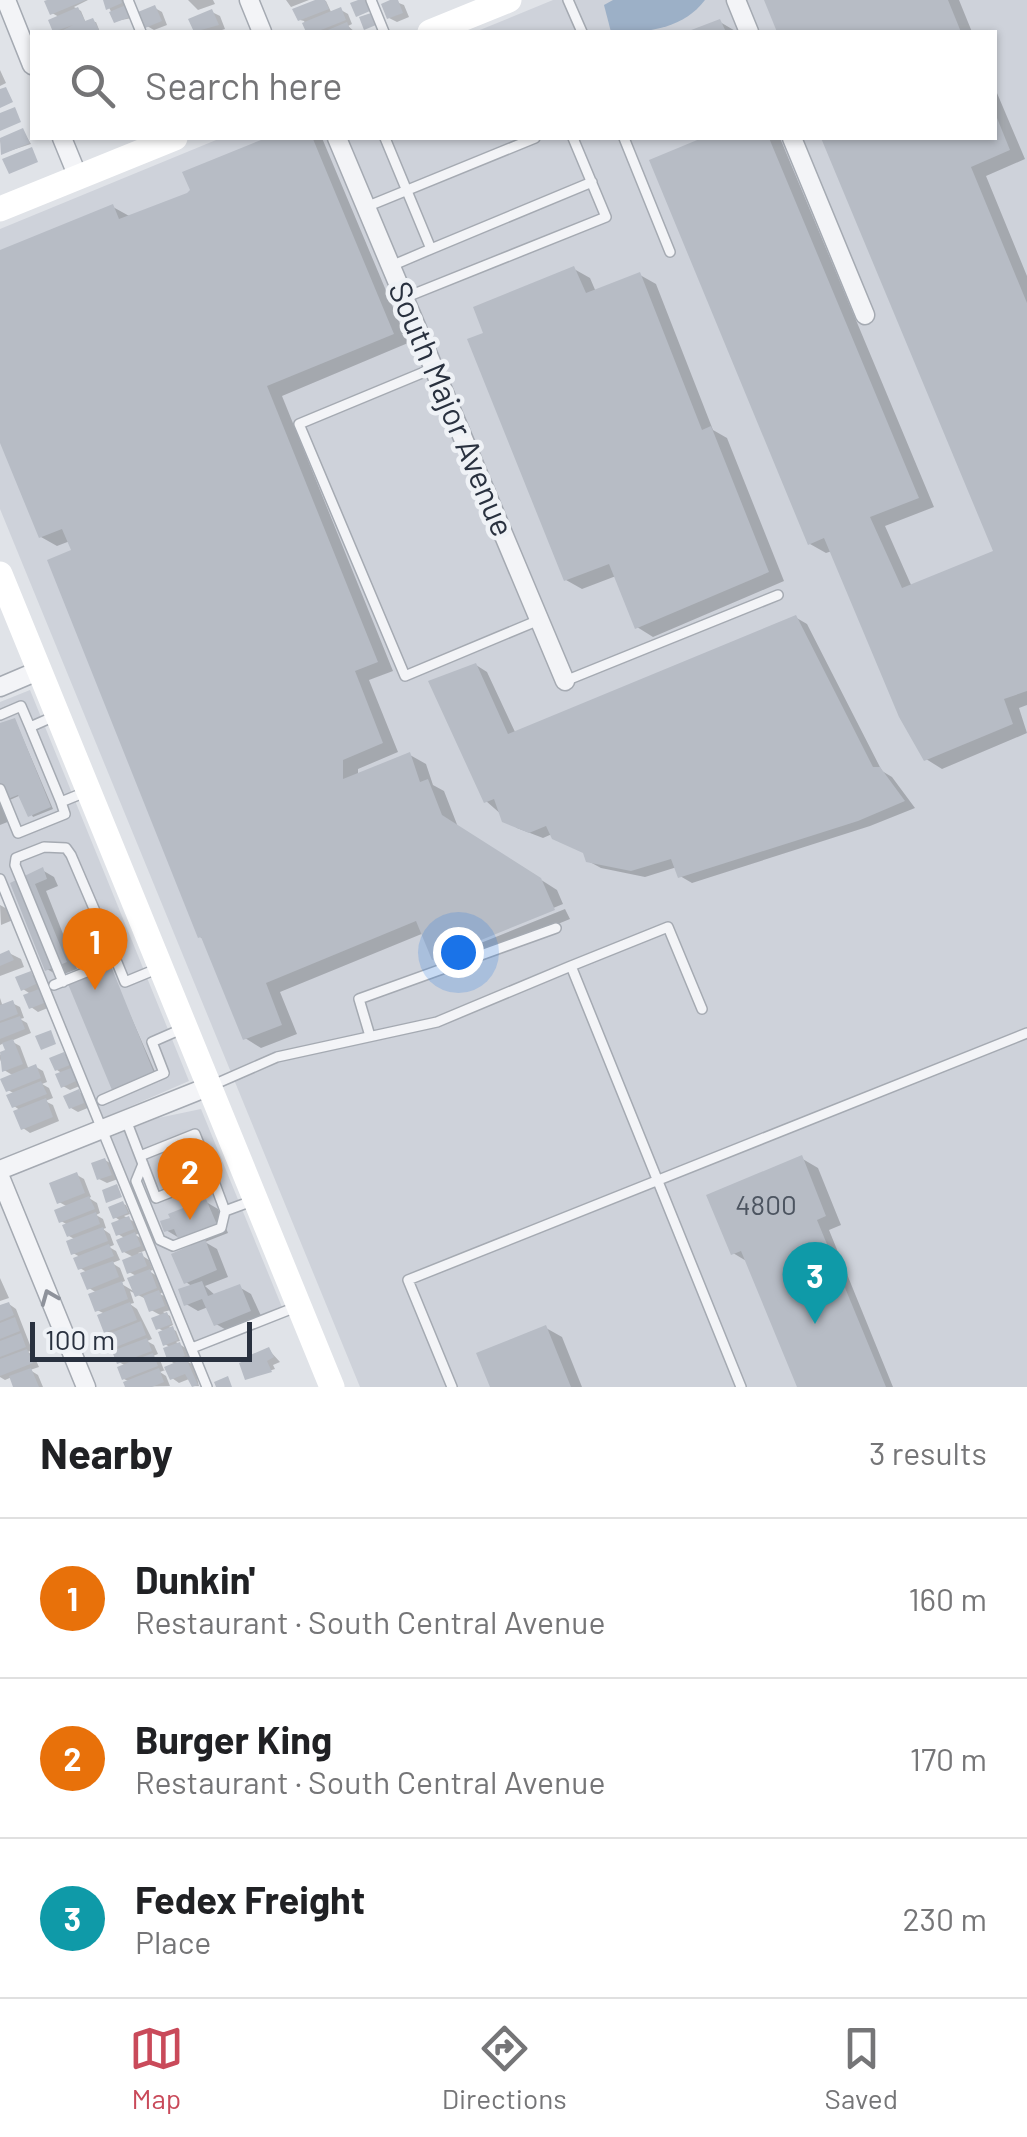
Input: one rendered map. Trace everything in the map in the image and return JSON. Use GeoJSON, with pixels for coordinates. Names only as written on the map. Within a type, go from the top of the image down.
{"type":"FeatureCollection","features":[{"type":"Feature","properties":{"kind":"main road"},"geometry":{"type":"LineString","coordinates":[[435,30],[499,2]]}},
{"type":"Feature","properties":{"kind":"main road"},"geometry":{"type":"LineString","coordinates":[[0,209],[170,140]]}},
{"type":"Feature","properties":{"kind":"main road"},"geometry":{"type":"LineString","coordinates":[[0,574],[332,1387]]}},
{"type":"Feature","properties":{"kind":"street"},"geometry":{"type":"LineString","coordinates":[[6,0],[30,60]]}},
{"type":"Feature","properties":{"kind":"street"},"geometry":{"type":"LineString","coordinates":[[249,0],[261,30]]}},
{"type":"Feature","properties":{"kind":"street"},"geometry":{"type":"LineString","coordinates":[[736,0],[749,30]]}},
{"type":"Feature","properties":{"kind":"street"},"geometry":{"type":"LineString","coordinates":[[63,140],[78,177]]}},
{"type":"Feature","properties":{"kind":"street","name":"South Major Avenue"},"geometry":{"type":"LineString","coordinates":[[338,140],[565,681]]}},
{"type":"Feature","properties":{"kind":"street"},"geometry":{"type":"LineString","coordinates":[[793,140],[864,315]]}},
{"type":"Feature","properties":{"kind":"street"},"geometry":{"type":"LineString","coordinates":[[0,686],[40,670]]}},
{"type":"Feature","properties":{"kind":"street"},"geometry":{"type":"LineString","coordinates":[[86,1387],[0,1173],[210,1086]]}},
{"type":"Feature","properties":{"kind":"lane"},"geometry":{"type":"LineString","coordinates":[[128,0],[140,30]]}},
{"type":"Feature","properties":{"kind":"lane"},"geometry":{"type":"LineString","coordinates":[[371,0],[383,30]]}},
{"type":"Feature","properties":{"kind":"lane"},"geometry":{"type":"LineString","coordinates":[[568,0],[581,30]]}},
{"type":"Feature","properties":{"kind":"lane"},"geometry":{"type":"LineString","coordinates":[[385,140],[430,249]]}},
{"type":"Feature","properties":{"kind":"lane"},"geometry":{"type":"LineString","coordinates":[[366,207],[530,140]]}},
{"type":"Feature","properties":{"kind":"lane"},"geometry":{"type":"LineString","coordinates":[[404,298],[606,217],[574,140]]}},
{"type":"Feature","properties":{"kind":"lane"},"geometry":{"type":"LineString","coordinates":[[625,140],[670,252]]}},
{"type":"Feature","properties":{"kind":"lane"},"geometry":{"type":"LineString","coordinates":[[391,266],[592,182]]}},
{"type":"Feature","properties":{"kind":"lane"},"geometry":{"type":"LineString","coordinates":[[434,368],[299,424],[405,676],[539,620]]}},
{"type":"Feature","properties":{"kind":"lane"},"geometry":{"type":"LineString","coordinates":[[565,681],[778,595]]}},
{"type":"Feature","properties":{"kind":"lane"},"geometry":{"type":"LineString","coordinates":[[0,715],[21,706],[65,814],[18,833],[0,789]]}},
{"type":"Feature","properties":{"kind":"lane"},"geometry":{"type":"LineString","coordinates":[[30,726],[58,715]]}},
{"type":"Feature","properties":{"kind":"lane"},"geometry":{"type":"LineString","coordinates":[[61,802],[89,791]]}},
{"type":"Feature","properties":{"kind":"lane"},"geometry":{"type":"LineString","coordinates":[[116,960],[58,984],[15,866],[16,858],[44,847],[66,848],[116,960],[125,982],[161,967]]}},
{"type":"Feature","properties":{"kind":"lane"},"geometry":{"type":"LineString","coordinates":[[0,878],[208,1387]]}},
{"type":"Feature","properties":{"kind":"lane"},"geometry":{"type":"LineString","coordinates":[[210,1086],[277,1057],[438,1022],[668,927],[702,1009]]}},
{"type":"Feature","properties":{"kind":"lane"},"geometry":{"type":"LineString","coordinates":[[370,1036],[359,1000],[556,928]]}},
{"type":"Feature","properties":{"kind":"lane"},"geometry":{"type":"LineString","coordinates":[[571,966],[740,1387]]}},
{"type":"Feature","properties":{"kind":"lane"},"geometry":{"type":"LineString","coordinates":[[102,1100],[164,1073],[152,1042],[186,1027]]}},
{"type":"Feature","properties":{"kind":"lane"},"geometry":{"type":"LineString","coordinates":[[452,1387],[408,1280],[1027,1033]]}},
{"type":"Feature","properties":{"kind":"lane"},"geometry":{"type":"LineString","coordinates":[[125,1118],[156,1198],[212,1176]]}},
{"type":"Feature","properties":{"kind":"lane"},"geometry":{"type":"LineString","coordinates":[[195,1134],[225,1212],[220,1228],[173,1246],[160,1240],[136,1181],[141,1160],[195,1134]]}},
{"type":"Feature","properties":{"kind":"lane"},"geometry":{"type":"LineString","coordinates":[[225,1212],[256,1199]]}},
{"type":"Feature","properties":{"kind":"lane"},"geometry":{"type":"LineString","coordinates":[[192,1348],[299,1306]]}},
{"type":"Feature","properties":{"kind":"shaded area"},"geometry":{"type":"Polygon","coordinates":[[[553,0],[1027,0],[1027,1387],[360,1387],[0,509],[0,229],[216,140],[997,140],[997,30],[480,30],[553,0]]]}},
{"type":"Feature","properties":{"kind":"shaded area"},"geometry":{"type":"Polygon","coordinates":[[[30,690],[189,1081],[99,1120],[0,879],[0,702],[30,690]]]}},
{"type":"Feature","properties":{"kind":"shaded area"},"geometry":{"type":"Polygon","coordinates":[[[201,1109],[284,1312],[192,1348],[106,1139],[158,1118],[201,1109]]]}},
{"type":"Feature","properties":{"kind":"water"},"geometry":{"type":"Polygon","coordinates":[[[613,0],[705,0],[674,24],[650,30],[610,30],[604,5],[613,0]]]}},
{"type":"Feature","properties":{"kind":"building"},"geometry":{"type":"Polygon","coordinates":[[[86,0],[50,15],[44,1],[86,0]]]}},
{"type":"Feature","properties":{"kind":"building"},"geometry":{"type":"Polygon","coordinates":[[[103,0],[121,0],[122,3],[106,10],[103,0]]]}},
{"type":"Feature","properties":{"kind":"building"},"geometry":{"type":"Polygon","coordinates":[[[325,0],[329,9],[298,21],[292,9],[325,0]]]}},
{"type":"Feature","properties":{"kind":"building"},"geometry":{"type":"Polygon","coordinates":[[[366,0],[370,11],[356,17],[350,3],[366,0]]]}},
{"type":"Feature","properties":{"kind":"building"},"geometry":{"type":"Polygon","coordinates":[[[398,0],[403,13],[387,19],[381,4],[398,0]]]}},
{"type":"Feature","properties":{"kind":"building"},"geometry":{"type":"Polygon","coordinates":[[[764,0],[948,0],[960,30],[776,30],[764,0]]]}},
{"type":"Feature","properties":{"kind":"building"},"geometry":{"type":"Polygon","coordinates":[[[126,5],[130,17],[114,23],[109,12],[126,5]]]}},
{"type":"Feature","properties":{"kind":"building"},"geometry":{"type":"Polygon","coordinates":[[[155,5],[162,21],[145,28],[138,12],[155,5]]]}},
{"type":"Feature","properties":{"kind":"building"},"geometry":{"type":"Polygon","coordinates":[[[78,7],[85,21],[93,18],[99,30],[63,30],[73,25],[52,30],[48,20],[78,7]]]}},
{"type":"Feature","properties":{"kind":"building"},"geometry":{"type":"Polygon","coordinates":[[[341,7],[346,20],[321,30],[305,30],[302,23],[341,7]]]}},
{"type":"Feature","properties":{"kind":"building"},"geometry":{"type":"Polygon","coordinates":[[[212,9],[219,25],[193,30],[188,19],[212,9]]]}},
{"type":"Feature","properties":{"kind":"building"},"geometry":{"type":"Polygon","coordinates":[[[371,13],[376,25],[364,30],[359,17],[371,13]]]}},
{"type":"Feature","properties":{"kind":"building"},"geometry":{"type":"Polygon","coordinates":[[[720,19],[725,30],[691,30],[720,19]]]}},
{"type":"Feature","properties":{"kind":"building"},"geometry":{"type":"Polygon","coordinates":[[[347,22],[350,30],[328,30],[347,22]]]}},
{"type":"Feature","properties":{"kind":"building"},"geometry":{"type":"Polygon","coordinates":[[[6,87],[13,102],[0,108],[0,89],[6,87]]]}},
{"type":"Feature","properties":{"kind":"building"},"geometry":{"type":"Polygon","coordinates":[[[15,107],[21,122],[0,131],[0,113],[15,107]]]}},
{"type":"Feature","properties":{"kind":"building"},"geometry":{"type":"Polygon","coordinates":[[[997,118],[1010,150],[971,167],[1027,303],[1027,691],[1004,699],[1013,724],[924,761],[899,717],[824,538],[808,545],[649,160],[697,140],[770,140],[919,498],[870,517],[902,588],[993,551],[822,140],[997,140],[997,118]]]}},
{"type":"Feature","properties":{"kind":"building"},"geometry":{"type":"Polygon","coordinates":[[[23,128],[30,143],[1,155],[0,138],[23,128]]]}},
{"type":"Feature","properties":{"kind":"building"},"geometry":{"type":"Polygon","coordinates":[[[261,140],[313,140],[394,334],[267,386],[378,662],[355,671],[383,743],[343,760],[343,779],[410,752],[420,782],[428,779],[442,815],[541,878],[555,910],[432,960],[416,921],[266,983],[282,1025],[243,1040],[201,937],[198,938],[47,560],[71,550],[62,529],[39,538],[0,443],[0,250],[113,204],[119,219],[187,193],[190,190],[182,172],[261,140]]]}},
{"type":"Feature","properties":{"kind":"building"},"geometry":{"type":"Polygon","coordinates":[[[32,147],[38,162],[9,174],[2,159],[32,147]]]}},
{"type":"Feature","properties":{"kind":"building"},"geometry":{"type":"Polygon","coordinates":[[[574,266],[586,293],[640,272],[702,430],[711,426],[769,572],[635,629],[609,564],[564,581],[467,339],[483,333],[473,307],[574,266]]]}},
{"type":"Feature","properties":{"kind":"building"},"geometry":{"type":"Polygon","coordinates":[[[796,615],[873,767],[880,767],[905,801],[858,821],[678,878],[671,859],[631,871],[586,862],[583,853],[552,839],[546,826],[529,833],[502,822],[494,799],[484,803],[428,681],[476,663],[508,734],[796,615]]]}},
{"type":"Feature","properties":{"kind":"building"},"geometry":{"type":"Polygon","coordinates":[[[15,718],[51,807],[28,817],[18,795],[0,802],[0,723],[15,718]]]}},
{"type":"Feature","properties":{"kind":"building"},"geometry":{"type":"Polygon","coordinates":[[[43,867],[47,879],[35,884],[67,962],[45,971],[10,883],[43,867]]]}},
{"type":"Feature","properties":{"kind":"building"},"geometry":{"type":"Polygon","coordinates":[[[9,950],[14,960],[0,966],[0,954],[9,950]]]}},
{"type":"Feature","properties":{"kind":"building"},"geometry":{"type":"Polygon","coordinates":[[[111,966],[154,1073],[112,1090],[68,984],[111,966]]]}},
{"type":"Feature","properties":{"kind":"building"},"geometry":{"type":"Polygon","coordinates":[[[31,971],[36,984],[21,991],[15,977],[31,971]]]}},
{"type":"Feature","properties":{"kind":"building"},"geometry":{"type":"Polygon","coordinates":[[[39,989],[44,1003],[29,1009],[23,995],[39,989]]]}},
{"type":"Feature","properties":{"kind":"building"},"geometry":{"type":"Polygon","coordinates":[[[13,1000],[18,1014],[0,1021],[0,1005],[13,1000]]]}},
{"type":"Feature","properties":{"kind":"building"},"geometry":{"type":"Polygon","coordinates":[[[20,1016],[25,1029],[0,1039],[0,1023],[20,1016]]]}},
{"type":"Feature","properties":{"kind":"building"},"geometry":{"type":"Polygon","coordinates":[[[51,1030],[56,1044],[41,1050],[35,1036],[51,1030]]]}},
{"type":"Feature","properties":{"kind":"building"},"geometry":{"type":"Polygon","coordinates":[[[13,1039],[23,1064],[2,1072],[2,1043],[13,1039]]]}},
{"type":"Feature","properties":{"kind":"building"},"geometry":{"type":"Polygon","coordinates":[[[64,1052],[70,1065],[55,1071],[49,1058],[64,1052]]]}},
{"type":"Feature","properties":{"kind":"building"},"geometry":{"type":"Polygon","coordinates":[[[36,1064],[41,1078],[6,1092],[0,1079],[36,1064]]]}},
{"type":"Feature","properties":{"kind":"building"},"geometry":{"type":"Polygon","coordinates":[[[71,1068],[76,1081],[61,1088],[55,1074],[71,1068]]]}},
{"type":"Feature","properties":{"kind":"building"},"geometry":{"type":"Polygon","coordinates":[[[41,1081],[47,1094],[12,1108],[6,1095],[41,1081]]]}},
{"type":"Feature","properties":{"kind":"building"},"geometry":{"type":"Polygon","coordinates":[[[79,1089],[84,1103],[69,1109],[63,1096],[79,1089]]]}},
{"type":"Feature","properties":{"kind":"building"},"geometry":{"type":"Polygon","coordinates":[[[46,1098],[53,1117],[21,1130],[13,1111],[46,1098]]]}},
{"type":"Feature","properties":{"kind":"building"},"geometry":{"type":"Polygon","coordinates":[[[802,1155],[826,1216],[817,1220],[886,1387],[797,1387],[741,1251],[731,1255],[706,1195],[802,1155]]]}},
{"type":"Feature","properties":{"kind":"building"},"geometry":{"type":"Polygon","coordinates":[[[105,1158],[112,1175],[97,1180],[91,1163],[105,1158]]]}},
{"type":"Feature","properties":{"kind":"building"},"geometry":{"type":"Polygon","coordinates":[[[77,1172],[85,1193],[57,1204],[49,1183],[77,1172]]]}},
{"type":"Feature","properties":{"kind":"building"},"geometry":{"type":"Polygon","coordinates":[[[117,1184],[122,1197],[106,1203],[102,1190],[117,1184]]]}},
{"type":"Feature","properties":{"kind":"building"},"geometry":{"type":"Polygon","coordinates":[[[89,1196],[95,1209],[59,1223],[54,1210],[89,1196]]]}},
{"type":"Feature","properties":{"kind":"building"},"geometry":{"type":"Polygon","coordinates":[[[206,1199],[218,1227],[179,1241],[174,1229],[164,1232],[160,1221],[170,1218],[168,1214],[206,1199]]]}},
{"type":"Feature","properties":{"kind":"building"},"geometry":{"type":"Polygon","coordinates":[[[123,1201],[128,1213],[113,1219],[108,1207],[123,1201]]]}},
{"type":"Feature","properties":{"kind":"building"},"geometry":{"type":"Polygon","coordinates":[[[96,1212],[100,1224],[67,1237],[62,1225],[96,1212]]]}},
{"type":"Feature","properties":{"kind":"building"},"geometry":{"type":"Polygon","coordinates":[[[129,1216],[134,1229],[116,1236],[111,1223],[129,1216]]]}},
{"type":"Feature","properties":{"kind":"building"},"geometry":{"type":"Polygon","coordinates":[[[103,1227],[108,1241],[71,1255],[66,1241],[103,1227]]]}},
{"type":"Feature","properties":{"kind":"building"},"geometry":{"type":"Polygon","coordinates":[[[135,1232],[141,1246],[122,1253],[116,1240],[135,1232]]]}},
{"type":"Feature","properties":{"kind":"building"},"geometry":{"type":"Polygon","coordinates":[[[205,1239],[217,1270],[184,1284],[171,1254],[205,1239]]]}},
{"type":"Feature","properties":{"kind":"building"},"geometry":{"type":"Polygon","coordinates":[[[109,1244],[114,1256],[78,1270],[73,1258],[109,1244]]]}},
{"type":"Feature","properties":{"kind":"building"},"geometry":{"type":"Polygon","coordinates":[[[142,1252],[147,1266],[127,1274],[122,1260],[142,1252]]]}},
{"type":"Feature","properties":{"kind":"building"},"geometry":{"type":"Polygon","coordinates":[[[113,1261],[119,1277],[87,1290],[80,1273],[113,1261]]]}},
{"type":"Feature","properties":{"kind":"building"},"geometry":{"type":"Polygon","coordinates":[[[150,1269],[157,1288],[135,1297],[127,1278],[150,1269]]]}},
{"type":"Feature","properties":{"kind":"building"},"geometry":{"type":"Polygon","coordinates":[[[122,1281],[128,1299],[95,1312],[88,1294],[122,1281]]]}},
{"type":"Feature","properties":{"kind":"building"},"geometry":{"type":"Polygon","coordinates":[[[202,1281],[208,1296],[240,1284],[251,1311],[214,1326],[202,1299],[184,1306],[178,1289],[202,1281]]]}},
{"type":"Feature","properties":{"kind":"building"},"geometry":{"type":"Polygon","coordinates":[[[159,1290],[165,1306],[149,1312],[143,1296],[159,1290]]]}},
{"type":"Feature","properties":{"kind":"building"},"geometry":{"type":"Polygon","coordinates":[[[9,1302],[14,1315],[0,1321],[0,1305],[9,1302]]]}},
{"type":"Feature","properties":{"kind":"building"},"geometry":{"type":"Polygon","coordinates":[[[130,1302],[137,1320],[104,1333],[97,1315],[130,1302]]]}},
{"type":"Feature","properties":{"kind":"building"},"geometry":{"type":"Polygon","coordinates":[[[167,1312],[172,1324],[156,1330],[151,1318],[167,1312]]]}},
{"type":"Feature","properties":{"kind":"building"},"geometry":{"type":"Polygon","coordinates":[[[15,1317],[20,1331],[0,1339],[0,1323],[15,1317]]]}},
{"type":"Feature","properties":{"kind":"building"},"geometry":{"type":"Polygon","coordinates":[[[141,1321],[146,1335],[111,1349],[106,1335],[141,1321]]]}},
{"type":"Feature","properties":{"kind":"building"},"geometry":{"type":"Polygon","coordinates":[[[546,1325],[571,1387],[490,1387],[476,1353],[546,1325]]]}},
{"type":"Feature","properties":{"kind":"building"},"geometry":{"type":"Polygon","coordinates":[[[173,1326],[178,1340],[163,1346],[158,1332],[173,1326]]]}},
{"type":"Feature","properties":{"kind":"building"},"geometry":{"type":"Polygon","coordinates":[[[21,1333],[26,1347],[0,1357],[0,1341],[21,1333]]]}},
{"type":"Feature","properties":{"kind":"building"},"geometry":{"type":"Polygon","coordinates":[[[147,1338],[152,1351],[117,1364],[112,1351],[147,1338]]]}},
{"type":"Feature","properties":{"kind":"building"},"geometry":{"type":"Polygon","coordinates":[[[180,1342],[185,1356],[168,1362],[163,1348],[180,1342]]]}},
{"type":"Feature","properties":{"kind":"building"},"geometry":{"type":"Polygon","coordinates":[[[269,1347],[274,1357],[267,1361],[272,1372],[245,1380],[239,1363],[269,1347]]]}},
{"type":"Feature","properties":{"kind":"building"},"geometry":{"type":"Polygon","coordinates":[[[27,1349],[33,1363],[0,1376],[0,1359],[27,1349]]]}},
{"type":"Feature","properties":{"kind":"building"},"geometry":{"type":"Polygon","coordinates":[[[153,1353],[158,1366],[122,1380],[117,1367],[153,1353]]]}},
{"type":"Feature","properties":{"kind":"building"},"geometry":{"type":"Polygon","coordinates":[[[186,1358],[198,1385],[192,1387],[185,1374],[170,1380],[164,1367],[186,1358]]]}},
{"type":"Feature","properties":{"kind":"building"},"geometry":{"type":"Polygon","coordinates":[[[31,1368],[39,1387],[13,1387],[9,1376],[31,1368]]]}},
{"type":"Feature","properties":{"kind":"building"},"geometry":{"type":"Polygon","coordinates":[[[159,1368],[164,1382],[152,1387],[125,1387],[123,1382],[159,1368]]]}},
{"type":"Feature","properties":{"kind":"building"},"geometry":{"type":"Polygon","coordinates":[[[228,1376],[232,1387],[216,1387],[214,1382],[228,1376]]]}},
{"type":"Feature","properties":{"kind":"place","name":"Dunkin'"},"geometry":{"type":"Point","coordinates":[95,990]}},
{"type":"Feature","properties":{"kind":"place","name":"Burger King"},"geometry":{"type":"Point","coordinates":[190,1220]}},
{"type":"Feature","properties":{"kind":"place","name":"Fedex Freight"},"geometry":{"type":"Point","coordinates":[815,1324]}}]}
